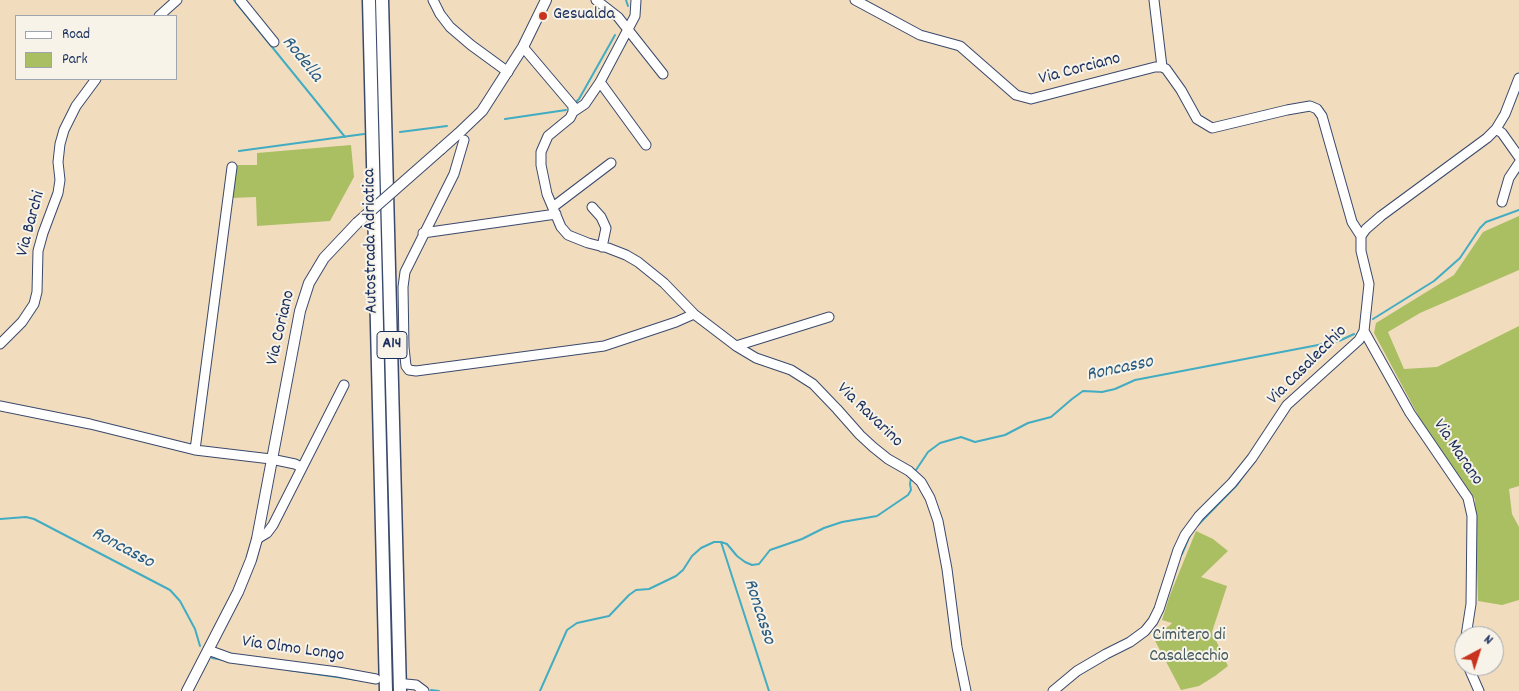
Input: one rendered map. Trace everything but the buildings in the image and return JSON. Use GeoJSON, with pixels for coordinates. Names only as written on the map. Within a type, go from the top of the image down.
{"type":"FeatureCollection","features":[{"type":"Feature","properties":{"kind":"highway","name":"Autostrada Adriatica"},"geometry":{"type":"LineString","coordinates":[[370,0],[386,691]]}},
{"type":"Feature","properties":{"kind":"highway","name":"Autostrada Adriatica"},"geometry":{"type":"LineString","coordinates":[[382,0],[403,687]]}},
{"type":"Feature","properties":{"kind":"main road","name":"Via Coriano"},"geometry":{"type":"LineString","coordinates":[[187,691],[238,592],[251,560],[257,539],[300,311],[309,283],[324,258],[357,223],[459,133],[482,110],[523,47],[547,1]]}},
{"type":"Feature","properties":{"kind":"street"},"geometry":{"type":"LineString","coordinates":[[160,15],[177,0]]}},
{"type":"Feature","properties":{"kind":"street"},"geometry":{"type":"LineString","coordinates":[[240,0],[274,42]]}},
{"type":"Feature","properties":{"kind":"street"},"geometry":{"type":"LineString","coordinates":[[433,0],[440,14],[450,27],[508,72]]}},
{"type":"Feature","properties":{"kind":"street"},"geometry":{"type":"LineString","coordinates":[[596,0],[618,17],[663,74]]}},
{"type":"Feature","properties":{"kind":"street","name":"Via Ravarino"},"geometry":{"type":"LineString","coordinates":[[636,0],[635,16],[600,82],[586,104],[573,112],[567,121],[548,136],[541,152],[544,180],[561,227],[568,235],[626,255],[638,262],[671,289],[694,314],[736,346],[756,358],[791,370],[812,384],[873,447],[921,482],[930,498],[938,521],[947,569],[957,647],[966,691]]}},
{"type":"Feature","properties":{"kind":"street","name":"Via Corciano"},"geometry":{"type":"LineString","coordinates":[[855,0],[920,35],[960,46],[1016,95],[1031,99],[1155,67],[1162,67]]}},
{"type":"Feature","properties":{"kind":"street"},"geometry":{"type":"LineString","coordinates":[[1154,0],[1162,67],[1166,69],[1181,90],[1197,119],[1212,128],[1287,110],[1310,106],[1317,109],[1322,116],[1352,222],[1361,236],[1381,216],[1487,138],[1496,129],[1505,114],[1519,78]]}},
{"type":"Feature","properties":{"kind":"street"},"geometry":{"type":"LineString","coordinates":[[523,47],[573,106],[573,112]]}},
{"type":"Feature","properties":{"kind":"street","name":"Via Barchi"},"geometry":{"type":"LineString","coordinates":[[0,344],[22,322],[34,304],[37,292],[38,251],[58,193],[60,144],[64,130],[76,106],[95,80]]}},
{"type":"Feature","properties":{"kind":"street"},"geometry":{"type":"LineString","coordinates":[[600,82],[646,145]]}},
{"type":"Feature","properties":{"kind":"street"},"geometry":{"type":"LineString","coordinates":[[1496,129],[1502,133],[1519,157]]}},
{"type":"Feature","properties":{"kind":"street"},"geometry":{"type":"LineString","coordinates":[[464,140],[454,174],[405,272],[403,287],[404,347],[406,366],[409,370],[416,371],[594,348],[612,344],[694,314]]}},
{"type":"Feature","properties":{"kind":"street"},"geometry":{"type":"LineString","coordinates":[[423,234],[555,211],[611,163]]}},
{"type":"Feature","properties":{"kind":"street"},"geometry":{"type":"LineString","coordinates":[[1502,202],[1509,178],[1519,163]]}},
{"type":"Feature","properties":{"kind":"street"},"geometry":{"type":"LineString","coordinates":[[195,450],[232,167]]}},
{"type":"Feature","properties":{"kind":"street"},"geometry":{"type":"LineString","coordinates":[[592,207],[601,217],[606,228],[602,247]]}},
{"type":"Feature","properties":{"kind":"street","name":"Via Casalecchio"},"geometry":{"type":"LineString","coordinates":[[1053,691],[1077,671],[1130,642],[1145,631],[1159,609],[1178,550],[1185,535],[1199,516],[1232,483],[1252,458],[1287,405],[1359,340],[1364,331],[1369,284],[1361,251],[1361,236]]}},
{"type":"Feature","properties":{"kind":"street"},"geometry":{"type":"LineString","coordinates":[[736,346],[829,317]]}},
{"type":"Feature","properties":{"kind":"street","name":"Via Marano"},"geometry":{"type":"LineString","coordinates":[[1364,331],[1410,413],[1468,498],[1472,516],[1471,604],[1468,626]]}},
{"type":"Feature","properties":{"kind":"street","name":"Via Coriano"},"geometry":{"type":"LineString","coordinates":[[257,539],[267,533],[273,524],[344,385]]}},
{"type":"Feature","properties":{"kind":"street"},"geometry":{"type":"LineString","coordinates":[[0,406],[90,424],[195,450],[271,459],[295,464],[301,468]]}},
{"type":"Feature","properties":{"kind":"street","name":"Via Olmo Longo"},"geometry":{"type":"LineString","coordinates":[[208,650],[230,658],[338,672],[376,679]]}},
{"type":"Feature","properties":{"kind":"street"},"geometry":{"type":"LineString","coordinates":[[1472,676],[1479,691]]}},
{"type":"Feature","properties":{"kind":"street"},"geometry":{"type":"LineString","coordinates":[[403,687],[416,685],[424,691]]}},
{"type":"Feature","properties":{"kind":"green space"},"geometry":{"type":"Polygon","coordinates":[[[351,145],[354,177],[330,221],[257,226],[256,197],[231,198],[234,165],[257,165],[257,153],[351,145]]]}},
{"type":"Feature","properties":{"kind":"green space"},"geometry":{"type":"Polygon","coordinates":[[[1519,216],[1519,270],[1420,313],[1388,332],[1404,369],[1437,367],[1519,326],[1519,486],[1509,489],[1512,514],[1519,527],[1519,600],[1502,605],[1478,601],[1475,499],[1419,417],[1374,333],[1376,323],[1454,275],[1483,232],[1519,216]]]}},
{"type":"Feature","properties":{"kind":"green space","name":"Cimitero di Casalecchio"},"geometry":{"type":"Polygon","coordinates":[[[1196,531],[1213,539],[1228,551],[1201,577],[1227,586],[1212,632],[1228,666],[1199,686],[1181,690],[1152,635],[1172,623],[1162,620],[1196,531]]]}},
{"type":"Feature","properties":{"kind":"waterway","name":"Rodella"},"geometry":{"type":"LineString","coordinates":[[234,0],[345,137]]}},
{"type":"Feature","properties":{"kind":"waterway","name":"Rodella"},"geometry":{"type":"LineString","coordinates":[[626,0],[628,6]]}},
{"type":"Feature","properties":{"kind":"waterway","name":"Rodella"},"geometry":{"type":"LineString","coordinates":[[575,103],[615,35]]}},
{"type":"Feature","properties":{"kind":"waterway","name":"Rodella"},"geometry":{"type":"LineString","coordinates":[[505,119],[566,110]]}},
{"type":"Feature","properties":{"kind":"waterway","name":"Rodella"},"geometry":{"type":"LineString","coordinates":[[400,132],[447,126]]}},
{"type":"Feature","properties":{"kind":"waterway","name":"Rodella"},"geometry":{"type":"LineString","coordinates":[[239,151],[364,134]]}},
{"type":"Feature","properties":{"kind":"waterway","name":"Roncasso"},"geometry":{"type":"LineString","coordinates":[[1373,319],[1434,281],[1460,258],[1486,222],[1519,210]]}},
{"type":"Feature","properties":{"kind":"waterway","name":"Roncasso"},"geometry":{"type":"LineString","coordinates":[[916,470],[928,452],[940,443],[961,437],[975,442],[1005,435],[1028,423],[1051,417],[1083,391],[1102,392],[1115,389],[1135,380],[1339,341],[1354,334]]}},
{"type":"Feature","properties":{"kind":"waterway","name":"Roncasso"},"geometry":{"type":"LineString","coordinates":[[1197,526],[1237,485],[1249,468]]}},
{"type":"Feature","properties":{"kind":"waterway","name":"Roncasso"},"geometry":{"type":"LineString","coordinates":[[540,691],[567,630],[577,623],[609,616],[636,590],[649,589],[676,576],[701,548],[714,542],[721,542],[727,544],[745,562],[752,565],[759,564],[770,550],[802,539],[824,528],[842,522],[877,516],[908,495],[911,490],[911,478]]}},
{"type":"Feature","properties":{"kind":"waterway","name":"Roncasso"},"geometry":{"type":"LineString","coordinates":[[0,519],[26,517],[34,519],[170,590],[180,601],[195,629],[200,646]]}},
{"type":"Feature","properties":{"kind":"waterway","name":"Roncasso"},"geometry":{"type":"LineString","coordinates":[[1182,554],[1190,535]]}},
{"type":"Feature","properties":{"kind":"waterway","name":"Roncasso"},"geometry":{"type":"LineString","coordinates":[[721,542],[769,691]]}},
{"type":"Feature","properties":{"kind":"waterway","name":"Roncasso"},"geometry":{"type":"LineString","coordinates":[[212,658],[224,660]]}},
{"type":"Feature","properties":{"kind":"waterway","name":"Roncasso"},"geometry":{"type":"LineString","coordinates":[[288,670],[365,681]]}},
{"type":"Feature","properties":{"kind":"waterway","name":"Roncasso"},"geometry":{"type":"LineString","coordinates":[[431,690],[439,691]]}},
{"type":"Feature","properties":{"kind":"place","name":"Gesualda"},"geometry":{"type":"Point","coordinates":[543,16]}}]}
